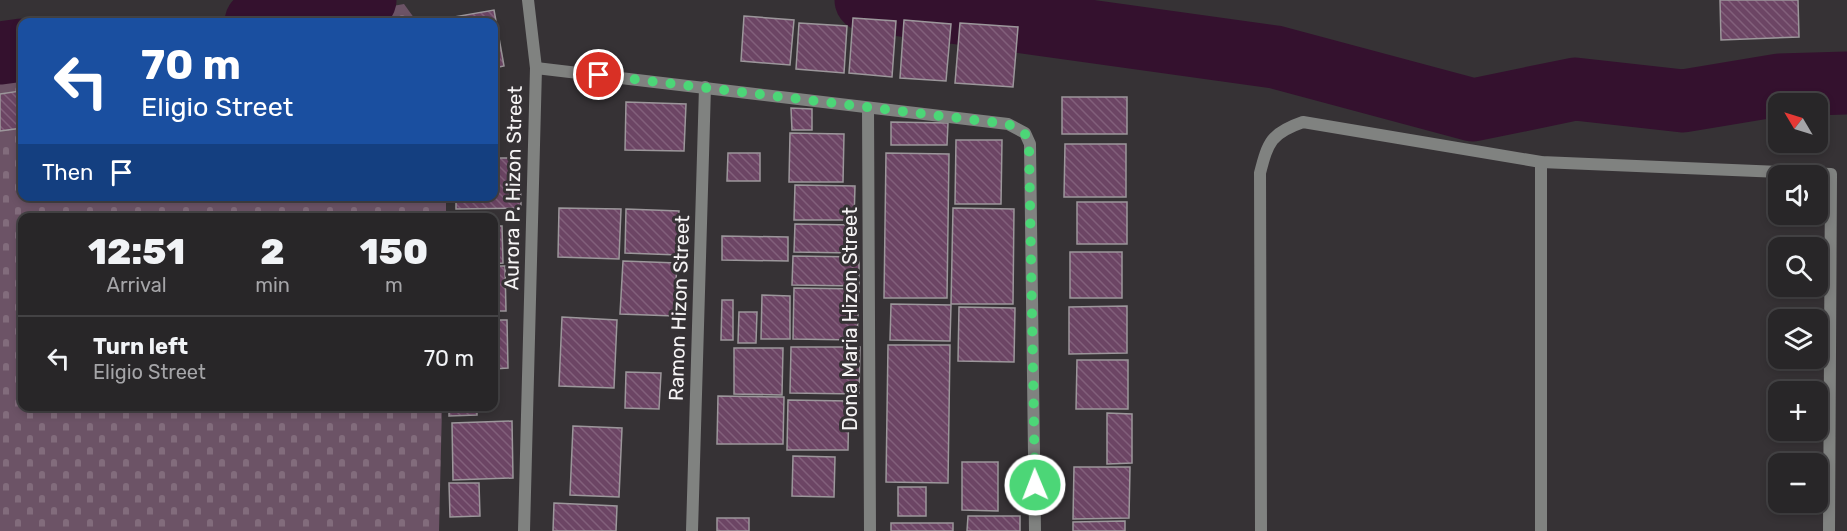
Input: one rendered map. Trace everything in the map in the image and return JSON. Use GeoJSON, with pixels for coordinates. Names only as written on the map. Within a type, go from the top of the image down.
{"type":"FeatureCollection","features":[{"type":"Feature","properties":{"kind":"street","name":"Aurora P. Hizon Street"},"geometry":{"type":"LineString","coordinates":[[524,531],[536,68],[528,0]]}},
{"type":"Feature","properties":{"kind":"street"},"geometry":{"type":"LineString","coordinates":[[536,68],[1008,124],[1025,134],[1029,144],[1035,531]]}},
{"type":"Feature","properties":{"kind":"street","name":"Ramon Hizon Street"},"geometry":{"type":"LineString","coordinates":[[692,531],[705,87]]}},
{"type":"Feature","properties":{"kind":"street","name":"Dona Maria Hizon Street"},"geometry":{"type":"LineString","coordinates":[[868,108],[870,531]]}},
{"type":"Feature","properties":{"kind":"street"},"geometry":{"type":"LineString","coordinates":[[1261,531],[1260,173],[1267,145],[1283,129],[1302,122],[1541,162],[1831,174],[1829,531]]}},
{"type":"Feature","properties":{"kind":"street"},"geometry":{"type":"LineString","coordinates":[[1541,162],[1541,531]]}},
{"type":"Feature","properties":{"kind":"green space"},"geometry":{"type":"Polygon","coordinates":[[[404,4],[414,18],[326,18],[404,4]]]}},
{"type":"Feature","properties":{"kind":"green space"},"geometry":{"type":"Polygon","coordinates":[[[18,77],[18,201],[446,201],[446,213],[18,213],[18,411],[442,411],[439,531],[0,531],[0,80],[18,77]]]}},
{"type":"Feature","properties":{"kind":"building"},"geometry":{"type":"Polygon","coordinates":[[[1720,0],[1798,0],[1799,37],[1721,40],[1720,0]]]}},
{"type":"Feature","properties":{"kind":"building"},"geometry":{"type":"Polygon","coordinates":[[[494,10],[495,18],[448,18],[494,10]]]}},
{"type":"Feature","properties":{"kind":"building"},"geometry":{"type":"Polygon","coordinates":[[[744,16],[794,20],[790,65],[741,61],[744,16]]]}},
{"type":"Feature","properties":{"kind":"building"},"geometry":{"type":"Polygon","coordinates":[[[853,18],[896,21],[892,77],[849,73],[853,18]]]}},
{"type":"Feature","properties":{"kind":"building"},"geometry":{"type":"Polygon","coordinates":[[[904,20],[951,24],[946,81],[900,78],[904,20]]]}},
{"type":"Feature","properties":{"kind":"building"},"geometry":{"type":"Polygon","coordinates":[[[799,23],[847,26],[844,73],[796,69],[799,23]]]}},
{"type":"Feature","properties":{"kind":"building"},"geometry":{"type":"Polygon","coordinates":[[[960,23],[1018,27],[1013,87],[955,83],[960,23]]]}},
{"type":"Feature","properties":{"kind":"building"},"geometry":{"type":"Polygon","coordinates":[[[498,32],[504,66],[498,67],[498,32]]]}},
{"type":"Feature","properties":{"kind":"building"},"geometry":{"type":"Polygon","coordinates":[[[18,91],[18,129],[0,131],[0,94],[18,91]]]}},
{"type":"Feature","properties":{"kind":"building"},"geometry":{"type":"Polygon","coordinates":[[[1062,97],[1127,97],[1127,134],[1062,134],[1062,97]]]}},
{"type":"Feature","properties":{"kind":"building"},"geometry":{"type":"Polygon","coordinates":[[[626,102],[686,104],[684,151],[625,150],[626,102]]]}},
{"type":"Feature","properties":{"kind":"building"},"geometry":{"type":"Polygon","coordinates":[[[791,108],[812,109],[812,130],[792,130],[791,108]]]}},
{"type":"Feature","properties":{"kind":"building"},"geometry":{"type":"Polygon","coordinates":[[[891,122],[948,123],[947,145],[891,145],[891,122]]]}},
{"type":"Feature","properties":{"kind":"building"},"geometry":{"type":"Polygon","coordinates":[[[790,133],[844,134],[843,182],[789,182],[790,133]]]}},
{"type":"Feature","properties":{"kind":"building"},"geometry":{"type":"Polygon","coordinates":[[[956,140],[1002,140],[1001,204],[955,204],[956,140]]]}},
{"type":"Feature","properties":{"kind":"building"},"geometry":{"type":"Polygon","coordinates":[[[1065,144],[1126,144],[1126,197],[1064,197],[1065,144]]]}},
{"type":"Feature","properties":{"kind":"building"},"geometry":{"type":"Polygon","coordinates":[[[728,153],[760,153],[760,181],[727,181],[728,153]]]}},
{"type":"Feature","properties":{"kind":"building"},"geometry":{"type":"Polygon","coordinates":[[[886,153],[949,154],[947,298],[884,298],[886,153]]]}},
{"type":"Feature","properties":{"kind":"building"},"geometry":{"type":"Polygon","coordinates":[[[498,158],[520,158],[521,208],[456,209],[456,201],[498,201],[498,158]]]}},
{"type":"Feature","properties":{"kind":"building"},"geometry":{"type":"Polygon","coordinates":[[[795,185],[855,186],[854,220],[794,220],[795,185]]]}},
{"type":"Feature","properties":{"kind":"building"},"geometry":{"type":"Polygon","coordinates":[[[1077,202],[1127,202],[1127,244],[1077,244],[1077,202]]]}},
{"type":"Feature","properties":{"kind":"building"},"geometry":{"type":"Polygon","coordinates":[[[559,208],[621,209],[619,259],[558,257],[559,208]]]}},
{"type":"Feature","properties":{"kind":"building"},"geometry":{"type":"Polygon","coordinates":[[[953,208],[1014,209],[1013,304],[951,304],[953,208]]]}},
{"type":"Feature","properties":{"kind":"building"},"geometry":{"type":"Polygon","coordinates":[[[626,209],[679,211],[678,255],[625,253],[626,209]]]}},
{"type":"Feature","properties":{"kind":"building"},"geometry":{"type":"Polygon","coordinates":[[[795,224],[854,225],[853,253],[794,252],[795,224]]]}},
{"type":"Feature","properties":{"kind":"building"},"geometry":{"type":"Polygon","coordinates":[[[498,226],[502,226],[503,263],[498,264],[498,226]]]}},
{"type":"Feature","properties":{"kind":"building"},"geometry":{"type":"Polygon","coordinates":[[[722,236],[788,237],[788,261],[722,260],[722,236]]]}},
{"type":"Feature","properties":{"kind":"building"},"geometry":{"type":"Polygon","coordinates":[[[1070,252],[1122,252],[1122,298],[1070,298],[1070,252]]]}},
{"type":"Feature","properties":{"kind":"building"},"geometry":{"type":"Polygon","coordinates":[[[793,256],[859,257],[859,286],[792,285],[793,256]]]}},
{"type":"Feature","properties":{"kind":"building"},"geometry":{"type":"Polygon","coordinates":[[[623,261],[677,263],[674,316],[620,314],[623,261]]]}},
{"type":"Feature","properties":{"kind":"building"},"geometry":{"type":"Polygon","coordinates":[[[498,266],[505,266],[506,311],[498,311],[498,266]]]}},
{"type":"Feature","properties":{"kind":"building"},"geometry":{"type":"Polygon","coordinates":[[[794,288],[859,289],[857,340],[793,339],[794,288]]]}},
{"type":"Feature","properties":{"kind":"building"},"geometry":{"type":"Polygon","coordinates":[[[762,295],[790,296],[790,339],[761,339],[762,295]]]}},
{"type":"Feature","properties":{"kind":"building"},"geometry":{"type":"Polygon","coordinates":[[[722,300],[733,300],[733,340],[721,340],[722,300]]]}},
{"type":"Feature","properties":{"kind":"building"},"geometry":{"type":"Polygon","coordinates":[[[891,304],[951,305],[950,341],[890,340],[891,304]]]}},
{"type":"Feature","properties":{"kind":"building"},"geometry":{"type":"Polygon","coordinates":[[[1127,306],[1127,353],[1069,354],[1069,307],[1127,306]]]}},
{"type":"Feature","properties":{"kind":"building"},"geometry":{"type":"Polygon","coordinates":[[[959,307],[1015,308],[1014,362],[958,361],[959,307]]]}},
{"type":"Feature","properties":{"kind":"building"},"geometry":{"type":"Polygon","coordinates":[[[739,312],[757,312],[756,343],[738,343],[739,312]]]}},
{"type":"Feature","properties":{"kind":"building"},"geometry":{"type":"Polygon","coordinates":[[[562,317],[617,320],[614,388],[559,386],[562,317]]]}},
{"type":"Feature","properties":{"kind":"building"},"geometry":{"type":"Polygon","coordinates":[[[498,320],[507,320],[508,368],[498,369],[498,320]]]}},
{"type":"Feature","properties":{"kind":"building"},"geometry":{"type":"Polygon","coordinates":[[[888,345],[950,345],[948,483],[886,482],[888,345]]]}},
{"type":"Feature","properties":{"kind":"building"},"geometry":{"type":"Polygon","coordinates":[[[791,347],[860,347],[859,394],[790,393],[791,347]]]}},
{"type":"Feature","properties":{"kind":"building"},"geometry":{"type":"Polygon","coordinates":[[[734,348],[783,348],[782,395],[734,394],[734,348]]]}},
{"type":"Feature","properties":{"kind":"building"},"geometry":{"type":"Polygon","coordinates":[[[1077,360],[1128,360],[1128,409],[1076,409],[1077,360]]]}},
{"type":"Feature","properties":{"kind":"building"},"geometry":{"type":"Polygon","coordinates":[[[626,372],[661,373],[659,409],[625,408],[626,372]]]}},
{"type":"Feature","properties":{"kind":"building"},"geometry":{"type":"Polygon","coordinates":[[[718,396],[784,397],[783,444],[717,444],[718,396]]]}},
{"type":"Feature","properties":{"kind":"building"},"geometry":{"type":"Polygon","coordinates":[[[788,400],[849,401],[848,450],[787,450],[788,400]]]}},
{"type":"Feature","properties":{"kind":"building"},"geometry":{"type":"Polygon","coordinates":[[[449,411],[477,411],[477,415],[449,416],[449,411]]]}},
{"type":"Feature","properties":{"kind":"building"},"geometry":{"type":"Polygon","coordinates":[[[1107,413],[1132,414],[1132,463],[1107,464],[1107,413]]]}},
{"type":"Feature","properties":{"kind":"building"},"geometry":{"type":"Polygon","coordinates":[[[512,421],[513,478],[453,480],[452,423],[512,421]]]}},
{"type":"Feature","properties":{"kind":"building"},"geometry":{"type":"Polygon","coordinates":[[[573,426],[622,428],[619,497],[570,495],[573,426]]]}},
{"type":"Feature","properties":{"kind":"building"},"geometry":{"type":"Polygon","coordinates":[[[793,456],[835,457],[834,497],[792,496],[793,456]]]}},
{"type":"Feature","properties":{"kind":"building"},"geometry":{"type":"Polygon","coordinates":[[[962,462],[998,462],[998,511],[962,510],[962,462]]]}},
{"type":"Feature","properties":{"kind":"building"},"geometry":{"type":"Polygon","coordinates":[[[1074,467],[1130,467],[1129,518],[1073,519],[1074,467]]]}},
{"type":"Feature","properties":{"kind":"building"},"geometry":{"type":"Polygon","coordinates":[[[449,483],[479,483],[480,516],[450,517],[449,483]]]}},
{"type":"Feature","properties":{"kind":"building"},"geometry":{"type":"Polygon","coordinates":[[[898,487],[926,487],[926,516],[898,516],[898,487]]]}},
{"type":"Feature","properties":{"kind":"building"},"geometry":{"type":"Polygon","coordinates":[[[554,503],[617,506],[616,531],[553,531],[554,503]]]}},
{"type":"Feature","properties":{"kind":"building"},"geometry":{"type":"Polygon","coordinates":[[[968,516],[1020,516],[1020,531],[967,531],[968,516]]]}},
{"type":"Feature","properties":{"kind":"building"},"geometry":{"type":"Polygon","coordinates":[[[717,518],[749,518],[749,531],[717,531],[717,518]]]}},
{"type":"Feature","properties":{"kind":"building"},"geometry":{"type":"Polygon","coordinates":[[[1125,521],[1125,531],[1073,531],[1073,522],[1125,521]]]}},
{"type":"Feature","properties":{"kind":"building"},"geometry":{"type":"Polygon","coordinates":[[[891,523],[953,523],[953,531],[891,531],[891,523]]]}},
{"type":"Feature","properties":{"kind":"waterway"},"geometry":{"type":"LineString","coordinates":[[276,18],[365,0]]}},
{"type":"Feature","properties":{"kind":"waterway"},"geometry":{"type":"LineString","coordinates":[[866,0],[1275,57],[1473,110],[1575,89],[1683,101],[1779,85],[1847,83]]}},
{"type":"Feature","properties":{"kind":"waterway"},"geometry":{"type":"LineString","coordinates":[[0,53],[18,51]]}},
{"type":"Feature","properties":{"kind":"route"},"geometry":{"type":"LineString","coordinates":[[599,75],[1008,124],[1025,134],[1029,144],[1035,485]]}}]}
